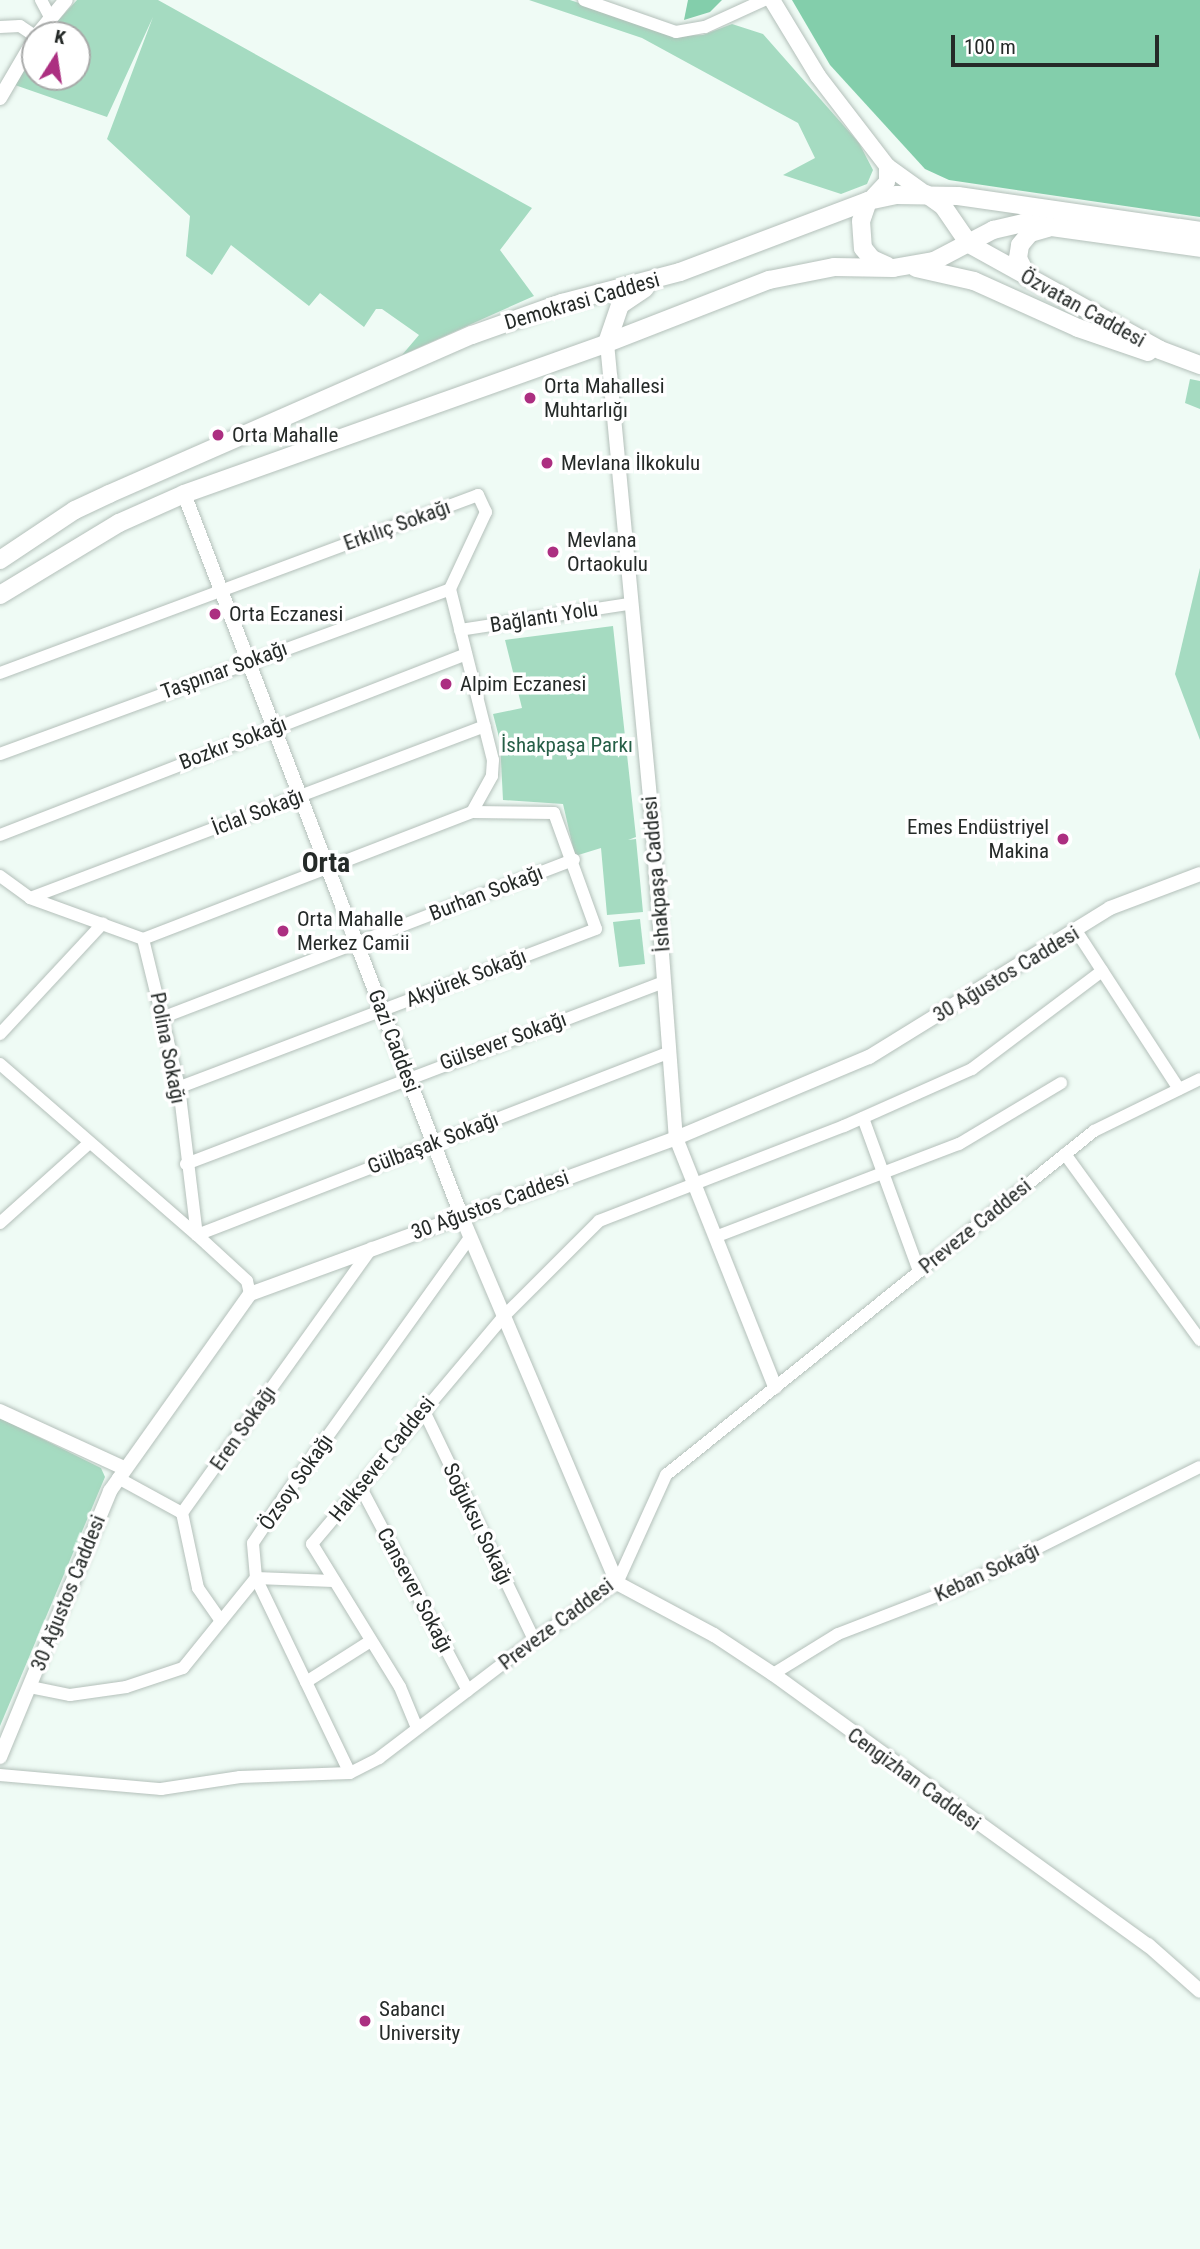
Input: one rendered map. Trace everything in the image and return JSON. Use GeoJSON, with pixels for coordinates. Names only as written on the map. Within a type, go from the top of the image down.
{"type":"FeatureCollection","features":[{"type":"Feature","properties":{"kind":"main road"},"geometry":{"type":"LineString","coordinates":[[772,0],[818,76],[887,166],[926,194],[969,244]]}},
{"type":"Feature","properties":{"kind":"main road"},"geometry":{"type":"LineString","coordinates":[[887,166],[887,182],[868,201],[861,220],[863,248],[872,259],[974,281],[1107,340],[1182,360]]}},
{"type":"Feature","properties":{"kind":"main road","name":"Demokrasi Caddesi"},"geometry":{"type":"LineString","coordinates":[[0,558],[75,510],[522,316],[680,272],[868,201],[926,194],[1200,232]]}},
{"type":"Feature","properties":{"kind":"main road"},"geometry":{"type":"LineString","coordinates":[[934,261],[946,248],[951,221]]}},
{"type":"Feature","properties":{"kind":"main road","name":"Demokrasi Caddesi"},"geometry":{"type":"LineString","coordinates":[[0,595],[120,523],[184,494],[798,272],[900,267],[934,261],[986,233],[1014,225],[1053,226],[1200,248]]}},
{"type":"Feature","properties":{"kind":"main road"},"geometry":{"type":"LineString","coordinates":[[1028,278],[1018,258],[1020,245],[1030,233],[1053,226]]}},
{"type":"Feature","properties":{"kind":"main road","name":"Özvatan Caddesi"},"geometry":{"type":"LineString","coordinates":[[969,244],[1182,360],[1200,365]]}},
{"type":"Feature","properties":{"kind":"main road"},"geometry":{"type":"LineString","coordinates":[[607,343],[627,299],[680,272]]}},
{"type":"Feature","properties":{"kind":"main road"},"geometry":{"type":"LineString","coordinates":[[140,482],[170,480],[184,494]]}},
{"type":"Feature","properties":{"kind":"street"},"geometry":{"type":"LineString","coordinates":[[41,0],[49,15]]}},
{"type":"Feature","properties":{"kind":"street"},"geometry":{"type":"LineString","coordinates":[[45,21],[66,0]]}},
{"type":"Feature","properties":{"kind":"street"},"geometry":{"type":"LineString","coordinates":[[584,0],[676,32],[705,27],[764,0]]}},
{"type":"Feature","properties":{"kind":"street"},"geometry":{"type":"LineString","coordinates":[[0,27],[21,27]]}},
{"type":"Feature","properties":{"kind":"street"},"geometry":{"type":"LineString","coordinates":[[0,98],[21,62]]}},
{"type":"Feature","properties":{"kind":"street","name":"İshakpaşa Caddesi"},"geometry":{"type":"LineString","coordinates":[[607,343],[676,1138],[775,1387]]}},
{"type":"Feature","properties":{"kind":"street","name":"Gazi Caddesi"},"geometry":{"type":"LineString","coordinates":[[184,494],[461,1215],[502,1318],[617,1583]]}},
{"type":"Feature","properties":{"kind":"street","name":"Erkılıç Sokağı"},"geometry":{"type":"LineString","coordinates":[[0,673],[478,495],[486,512],[450,589]]}},
{"type":"Feature","properties":{"kind":"street"},"geometry":{"type":"LineString","coordinates":[[450,589],[493,760],[492,776],[472,812]]}},
{"type":"Feature","properties":{"kind":"street","name":"Taşpınar Sokağı"},"geometry":{"type":"LineString","coordinates":[[0,754],[248,660],[450,589]]}},
{"type":"Feature","properties":{"kind":"street","name":"Bağlantı Yolu"},"geometry":{"type":"LineString","coordinates":[[460,630],[628,604]]}},
{"type":"Feature","properties":{"kind":"street","name":"Bozkır Sokağı"},"geometry":{"type":"LineString","coordinates":[[0,835],[466,654]]}},
{"type":"Feature","properties":{"kind":"street","name":"İclal Sokağı"},"geometry":{"type":"LineString","coordinates":[[30,898],[485,726]]}},
{"type":"Feature","properties":{"kind":"street"},"geometry":{"type":"LineString","coordinates":[[0,876],[30,898],[144,939],[472,812],[554,813],[574,860]]}},
{"type":"Feature","properties":{"kind":"street","name":"Akyürek Sokağı"},"geometry":{"type":"LineString","coordinates":[[179,1087],[596,929],[574,860]]}},
{"type":"Feature","properties":{"kind":"street","name":"Burhan Sokağı"},"geometry":{"type":"LineString","coordinates":[[164,1017],[574,860]]}},
{"type":"Feature","properties":{"kind":"street","name":"30 Ağustos Caddesi"},"geometry":{"type":"LineString","coordinates":[[0,1757],[121,1473],[250,1294],[676,1138],[869,1057],[1077,932],[1110,908],[1200,874]]}},
{"type":"Feature","properties":{"kind":"street"},"geometry":{"type":"LineString","coordinates":[[0,1034],[103,923]]}},
{"type":"Feature","properties":{"kind":"street"},"geometry":{"type":"LineString","coordinates":[[1077,932],[1179,1089]]}},
{"type":"Feature","properties":{"kind":"street","name":"Polina Sokağı"},"geometry":{"type":"LineString","coordinates":[[144,939],[179,1087],[186,1164],[197,1235]]}},
{"type":"Feature","properties":{"kind":"street"},"geometry":{"type":"LineString","coordinates":[[695,1183],[863,1118],[972,1069],[1102,971]]}},
{"type":"Feature","properties":{"kind":"street","name":"Gülsever Sokağı"},"geometry":{"type":"LineString","coordinates":[[186,1164],[407,1076],[664,982]]}},
{"type":"Feature","properties":{"kind":"street","name":"Gülbaşak Sokağı"},"geometry":{"type":"LineString","coordinates":[[197,1235],[670,1052]]}},
{"type":"Feature","properties":{"kind":"street"},"geometry":{"type":"LineString","coordinates":[[0,1064],[88,1144],[197,1235],[247,1281],[250,1294]]}},
{"type":"Feature","properties":{"kind":"street","name":"Preveze Caddesi"},"geometry":{"type":"LineString","coordinates":[[0,1775],[161,1790],[240,1777],[350,1773],[379,1758],[534,1640],[617,1583],[666,1475],[1094,1131],[1200,1079]]}},
{"type":"Feature","properties":{"kind":"street"},"geometry":{"type":"LineString","coordinates":[[715,1237],[959,1144],[1061,1083]]}},
{"type":"Feature","properties":{"kind":"street"},"geometry":{"type":"LineString","coordinates":[[863,1118],[919,1271]]}},
{"type":"Feature","properties":{"kind":"street"},"geometry":{"type":"LineString","coordinates":[[0,1223],[88,1144]]}},
{"type":"Feature","properties":{"kind":"street"},"geometry":{"type":"LineString","coordinates":[[1065,1154],[1200,1340]]}},
{"type":"Feature","properties":{"kind":"street","name":"Halksever Caddesi"},"geometry":{"type":"LineString","coordinates":[[416,1728],[400,1687],[369,1642],[312,1544],[502,1318],[599,1222],[695,1183]]}},
{"type":"Feature","properties":{"kind":"street","name":"Özsoy Sokağı"},"geometry":{"type":"LineString","coordinates":[[256,1578],[253,1543],[470,1237]]}},
{"type":"Feature","properties":{"kind":"street","name":"Eren Sokağı"},"geometry":{"type":"LineString","coordinates":[[183,1513],[372,1248]]}},
{"type":"Feature","properties":{"kind":"street","name":"Soğuksu Sokağı"},"geometry":{"type":"LineString","coordinates":[[423,1409],[534,1640]]}},
{"type":"Feature","properties":{"kind":"street"},"geometry":{"type":"LineString","coordinates":[[0,1411],[121,1473],[183,1513],[198,1588],[221,1621]]}},
{"type":"Feature","properties":{"kind":"street","name":"Keban Sokağı"},"geometry":{"type":"LineString","coordinates":[[773,1674],[838,1634],[957,1588],[1200,1467]]}},
{"type":"Feature","properties":{"kind":"street","name":"Cansever Sokağı"},"geometry":{"type":"LineString","coordinates":[[361,1488],[468,1691]]}},
{"type":"Feature","properties":{"kind":"street"},"geometry":{"type":"LineString","coordinates":[[256,1578],[333,1581]]}},
{"type":"Feature","properties":{"kind":"street"},"geometry":{"type":"LineString","coordinates":[[30,1687],[70,1695],[126,1687],[183,1668],[256,1578]]}},
{"type":"Feature","properties":{"kind":"street"},"geometry":{"type":"LineString","coordinates":[[256,1578],[350,1773]]}},
{"type":"Feature","properties":{"kind":"street","name":"Cengizhan Caddesi"},"geometry":{"type":"LineString","coordinates":[[617,1583],[714,1635],[773,1674],[1148,1945],[1200,1991]]}},
{"type":"Feature","properties":{"kind":"street"},"geometry":{"type":"LineString","coordinates":[[306,1682],[369,1642]]}},
{"type":"Feature","properties":{"kind":"green space"},"geometry":{"type":"Polygon","coordinates":[[[77,0],[158,0],[532,208],[500,250],[534,296],[402,355],[419,335],[382,309],[376,309],[364,327],[320,293],[309,306],[231,245],[212,275],[186,256],[190,216],[107,139],[153,17],[107,117],[32,91],[91,91],[91,21],[58,21],[77,0]]]}},
{"type":"Feature","properties":{"kind":"green space"},"geometry":{"type":"Polygon","coordinates":[[[529,0],[570,0],[677,36],[703,35],[732,24],[763,34],[859,143],[873,170],[867,184],[841,194],[783,175],[815,158],[798,123],[642,38],[529,0]]]}},
{"type":"Feature","properties":{"kind":"green space"},"geometry":{"type":"Polygon","coordinates":[[[688,0],[722,0],[710,12],[684,20],[688,0]]]}},
{"type":"Feature","properties":{"kind":"green space"},"geometry":{"type":"Polygon","coordinates":[[[792,0],[1200,0],[1200,217],[949,180],[925,169],[830,65],[792,0]]]}},
{"type":"Feature","properties":{"kind":"green space"},"geometry":{"type":"Polygon","coordinates":[[[21,71],[21,87],[12,84],[21,71]]]}},
{"type":"Feature","properties":{"kind":"green space"},"geometry":{"type":"Polygon","coordinates":[[[1190,379],[1200,381],[1200,409],[1185,403],[1190,379]]]}},
{"type":"Feature","properties":{"kind":"green space"},"geometry":{"type":"Polygon","coordinates":[[[1200,568],[1200,740],[1175,674],[1200,568]]]}},
{"type":"Feature","properties":{"kind":"green space","name":"İshakpaşa Parkı"},"geometry":{"type":"Polygon","coordinates":[[[613,626],[636,837],[628,840],[636,839],[643,912],[607,915],[601,848],[575,856],[563,804],[503,800],[500,741],[493,714],[522,708],[505,640],[613,626]]]}},
{"type":"Feature","properties":{"kind":"green space"},"geometry":{"type":"Polygon","coordinates":[[[640,919],[645,964],[619,967],[613,922],[640,919]]]}},
{"type":"Feature","properties":{"kind":"green space"},"geometry":{"type":"Polygon","coordinates":[[[0,1418],[101,1468],[105,1477],[0,1726],[0,1418]]]}},
{"type":"Feature","properties":{"kind":"place","name":"Orta Mahallesi Muhtarlığı"},"geometry":{"type":"Point","coordinates":[530,398]}},
{"type":"Feature","properties":{"kind":"place","name":"Orta Mahalle"},"geometry":{"type":"Point","coordinates":[218,435]}},
{"type":"Feature","properties":{"kind":"place","name":"Mevlana İlkokulu"},"geometry":{"type":"Point","coordinates":[547,463]}},
{"type":"Feature","properties":{"kind":"place","name":"Mevlana Ortaokulu"},"geometry":{"type":"Point","coordinates":[553,552]}},
{"type":"Feature","properties":{"kind":"place","name":"Orta Eczanesi"},"geometry":{"type":"Point","coordinates":[215,614]}},
{"type":"Feature","properties":{"kind":"place","name":"Alpim Eczanesi"},"geometry":{"type":"Point","coordinates":[446,684]}},
{"type":"Feature","properties":{"kind":"place","name":"Emes Endüstriyel Makina"},"geometry":{"type":"Point","coordinates":[1063,839]}},
{"type":"Feature","properties":{"kind":"place","name":"Orta Mahalle Merkez Camii"},"geometry":{"type":"Point","coordinates":[283,931]}},
{"type":"Feature","properties":{"kind":"place","name":"Sabancı University"},"geometry":{"type":"Point","coordinates":[365,2021]}},
{"type":"Feature","properties":{"kind":"district","name":"Orta"},"geometry":{"type":"Point","coordinates":[326,863]}}]}
